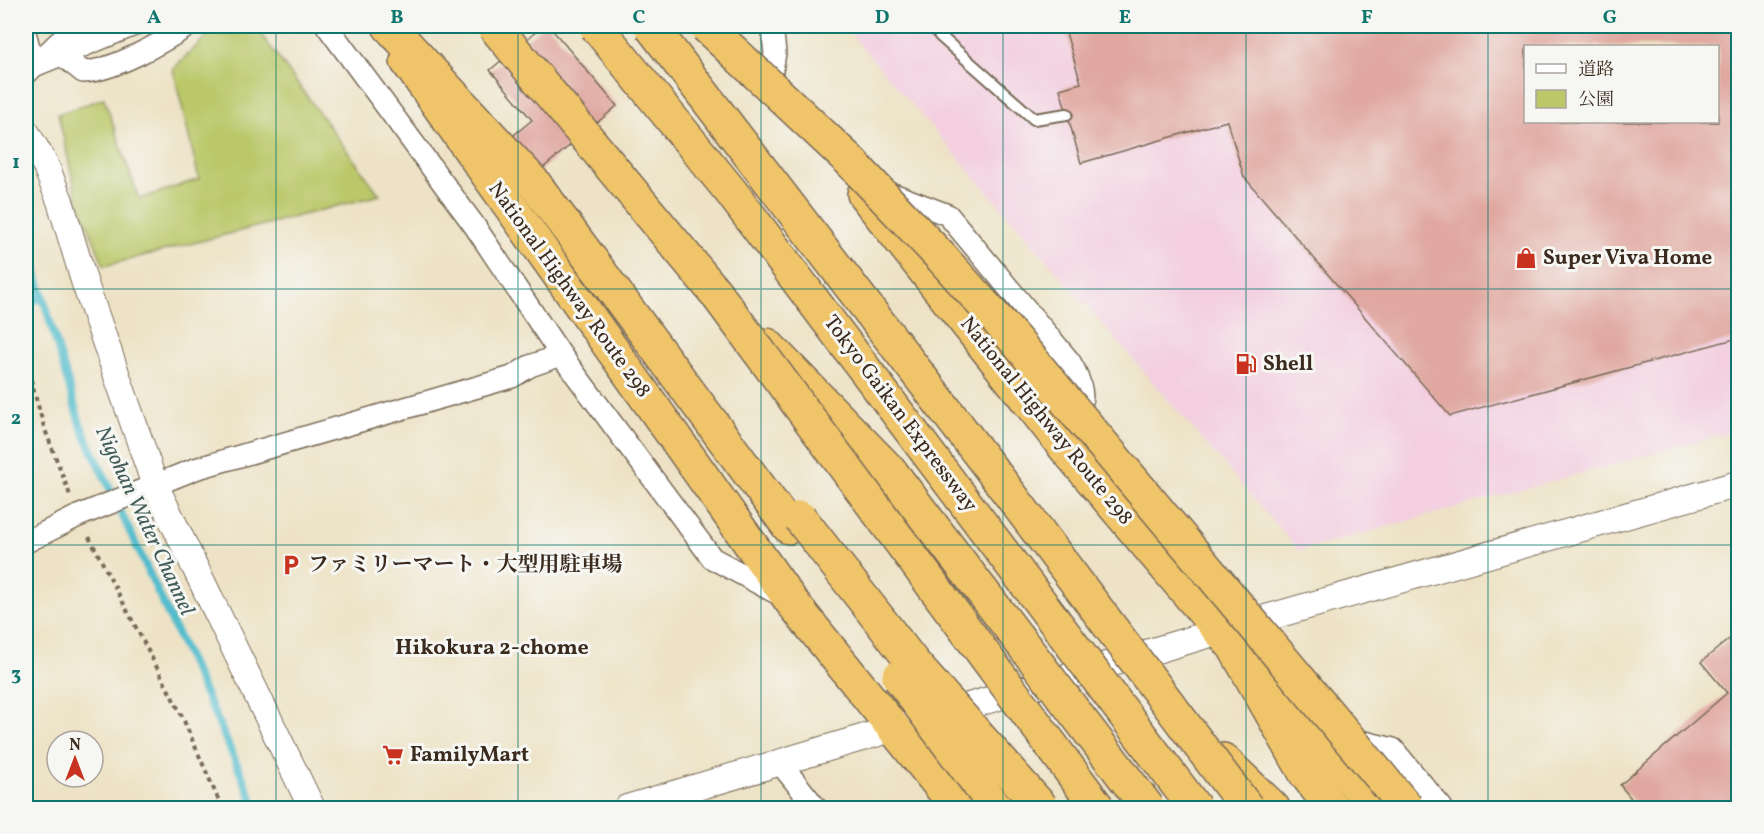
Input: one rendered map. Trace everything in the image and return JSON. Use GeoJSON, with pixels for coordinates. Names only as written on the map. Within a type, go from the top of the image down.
{"type":"FeatureCollection","features":[{"type":"Feature","properties":{"kind":"highway","name":"National Highway Route 298"},"geometry":{"type":"LineString","coordinates":[[382,26],[791,601],[958,808]]}},
{"type":"Feature","properties":{"kind":"highway"},"geometry":{"type":"LineString","coordinates":[[389,26],[534,183],[757,483],[795,522],[914,664],[1042,808]]}},
{"type":"Feature","properties":{"kind":"highway"},"geometry":{"type":"LineString","coordinates":[[494,26],[715,292],[1098,808]]}},
{"type":"Feature","properties":{"kind":"highway","name":"Tokyo Gaikan Expressway"},"geometry":{"type":"LineString","coordinates":[[596,26],[732,194],[1195,808]]}},
{"type":"Feature","properties":{"kind":"highway","name":"Tokyo Gaikan Expressway"},"geometry":{"type":"LineString","coordinates":[[651,26],[1246,808]]}},
{"type":"Feature","properties":{"kind":"highway"},"geometry":{"type":"LineString","coordinates":[[706,26],[849,160],[942,258],[1031,359],[1407,808]]}},
{"type":"Feature","properties":{"kind":"highway","name":"National Highway Route 298"},"geometry":{"type":"LineString","coordinates":[[726,26],[771,77],[1067,450],[1226,638],[1310,729],[1375,808]]}},
{"type":"Feature","properties":{"kind":"highway"},"geometry":{"type":"LineString","coordinates":[[715,292],[891,472],[1148,808]]}},
{"type":"Feature","properties":{"kind":"highway"},"geometry":{"type":"LineString","coordinates":[[795,522],[996,808]]}},
{"type":"Feature","properties":{"kind":"highway"},"geometry":{"type":"LineString","coordinates":[[1226,638],[1306,774],[1332,808]]}},
{"type":"Feature","properties":{"kind":"highway"},"geometry":{"type":"LineString","coordinates":[[1175,713],[1273,808]]}},
{"type":"Feature","properties":{"kind":"street"},"geometry":{"type":"LineString","coordinates":[[30,70],[66,36],[85,26]]}},
{"type":"Feature","properties":{"kind":"street"},"geometry":{"type":"LineString","coordinates":[[30,70],[132,26]]}},
{"type":"Feature","properties":{"kind":"street"},"geometry":{"type":"LineString","coordinates":[[62,55],[83,72],[94,72],[143,51],[188,26]]}},
{"type":"Feature","properties":{"kind":"street"},"geometry":{"type":"LineString","coordinates":[[327,26],[474,225],[561,355],[712,558],[791,601]]}},
{"type":"Feature","properties":{"kind":"street"},"geometry":{"type":"LineString","coordinates":[[771,77],[775,52],[772,26]]}},
{"type":"Feature","properties":{"kind":"street"},"geometry":{"type":"LineString","coordinates":[[26,36],[30,70]]}},
{"type":"Feature","properties":{"kind":"street"},"geometry":{"type":"LineString","coordinates":[[26,132],[45,164],[60,201],[85,284],[155,485],[312,808]]}},
{"type":"Feature","properties":{"kind":"street"},"geometry":{"type":"LineString","coordinates":[[850,177],[948,215],[1070,362],[1081,381],[1083,408],[1067,450]]}},
{"type":"Feature","properties":{"kind":"street"},"geometry":{"type":"LineString","coordinates":[[26,542],[78,516],[195,469],[512,377],[530,366],[561,355]]}},
{"type":"Feature","properties":{"kind":"street"},"geometry":{"type":"LineString","coordinates":[[627,808],[894,728],[1226,638],[1738,484]]}},
{"type":"Feature","properties":{"kind":"street"},"geometry":{"type":"LineString","coordinates":[[1310,729],[1393,749],[1442,808]]}},
{"type":"Feature","properties":{"kind":"street"},"geometry":{"type":"LineString","coordinates":[[780,764],[816,808]]}},
{"type":"Feature","properties":{"kind":"lane"},"geometry":{"type":"LineString","coordinates":[[932,26],[940,36],[1034,119],[1067,114]]}},
{"type":"Feature","properties":{"kind":"path"},"geometry":{"type":"LineString","coordinates":[[26,362],[44,427],[78,516],[181,714],[222,808]]}},
{"type":"Feature","properties":{"kind":"shaded area"},"geometry":{"type":"Polygon","coordinates":[[[844,26],[1738,26],[1738,430],[1299,551],[844,26]]]}},
{"type":"Feature","properties":{"kind":"green space"},"geometry":{"type":"Polygon","coordinates":[[[230,26],[255,26],[380,195],[104,266],[77,198],[58,114],[104,98],[139,199],[199,179],[173,69],[212,31],[230,26]]]}},
{"type":"Feature","properties":{"kind":"building"},"geometry":{"type":"Polygon","coordinates":[[[543,26],[549,26],[617,106],[531,178],[503,144],[532,120],[490,70],[543,26]]]}},
{"type":"Feature","properties":{"kind":"building","name":"Super Viva Home"},"geometry":{"type":"Polygon","coordinates":[[[1064,26],[1738,26],[1738,338],[1450,416],[1244,177],[1227,121],[1081,163],[1060,89],[1081,83],[1064,26]]]}},
{"type":"Feature","properties":{"kind":"building"},"geometry":{"type":"Polygon","coordinates":[[[1738,632],[1738,808],[1639,808],[1620,785],[1727,693],[1701,662],[1738,632]]]}},
{"type":"Feature","properties":{"kind":"waterway","name":"Nigohan Water Channel"},"geometry":{"type":"LineString","coordinates":[[26,239],[80,424],[256,808]]}},
{"type":"Feature","properties":{"kind":"waterway"},"geometry":{"type":"LineString","coordinates":[[26,305],[42,297]]}},
{"type":"Feature","properties":{"kind":"place","name":"Super Viva Home"},"geometry":{"type":"Point","coordinates":[1526,258]}},
{"type":"Feature","properties":{"kind":"place","name":"Shell"},"geometry":{"type":"Point","coordinates":[1246,364]}},
{"type":"Feature","properties":{"kind":"place","name":"ファミリーマート・大型用駐車場"},"geometry":{"type":"Point","coordinates":[291,565]}},
{"type":"Feature","properties":{"kind":"place","name":"FamilyMart"},"geometry":{"type":"Point","coordinates":[393,755]}},
{"type":"Feature","properties":{"kind":"district","name":"Hikokura 2-chome"},"geometry":{"type":"Point","coordinates":[492,648]}}]}
